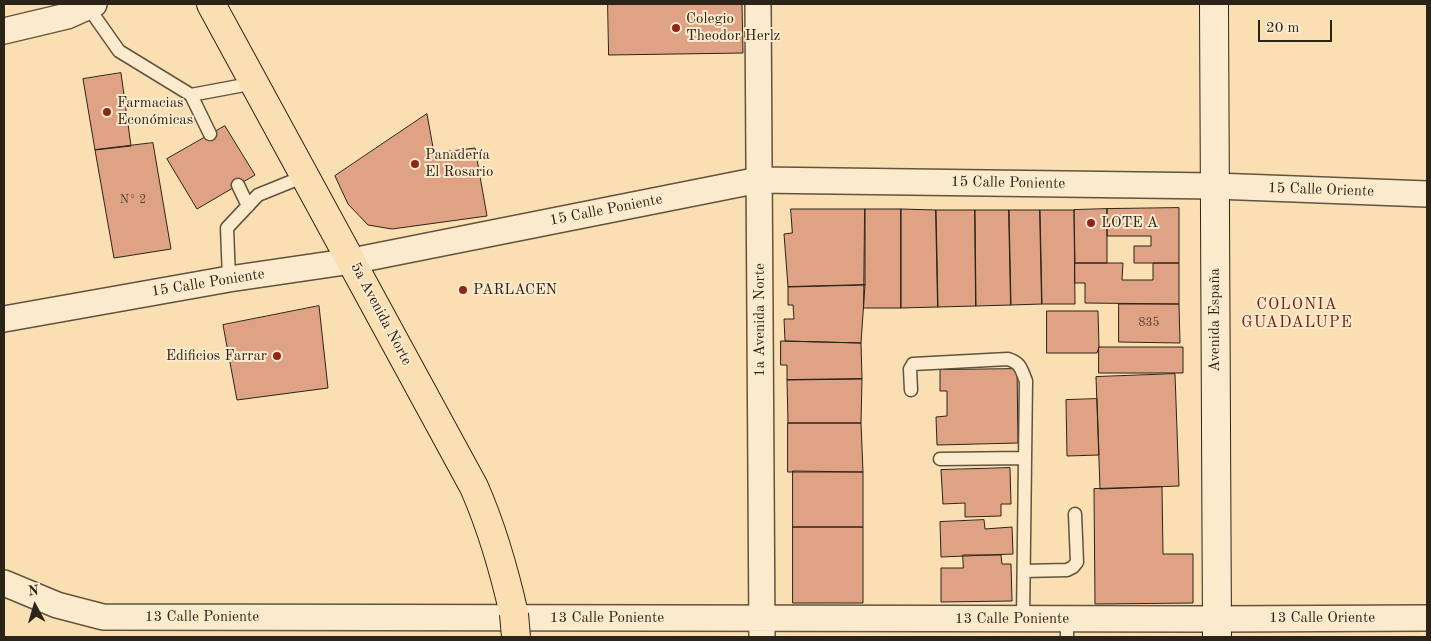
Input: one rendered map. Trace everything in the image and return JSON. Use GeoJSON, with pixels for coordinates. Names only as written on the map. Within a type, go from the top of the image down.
{"type":"FeatureCollection","features":[{"type":"Feature","properties":{"kind":"main road","name":"5a Avenida Norte"},"geometry":{"type":"LineString","coordinates":[[211,4],[474,487],[495,542],[510,593],[516,637]]}},
{"type":"Feature","properties":{"kind":"main road","name":"Avenida España"},"geometry":{"type":"LineString","coordinates":[[1214,4],[1217,628]]}},
{"type":"Feature","properties":{"kind":"street","name":"1a Avenida Norte"},"geometry":{"type":"LineString","coordinates":[[758,4],[762,628]]}},
{"type":"Feature","properties":{"kind":"street"},"geometry":{"type":"LineString","coordinates":[[4,31],[67,16],[91,6]]}},
{"type":"Feature","properties":{"kind":"street","name":"15 Calle Poniente"},"geometry":{"type":"LineString","coordinates":[[4,319],[229,279],[352,261],[759,180],[1215,186]]}},
{"type":"Feature","properties":{"kind":"street","name":"15 Calle Oriente"},"geometry":{"type":"LineString","coordinates":[[1215,186],[1427,194]]}},
{"type":"Feature","properties":{"kind":"street","name":"13 Calle Poniente"},"geometry":{"type":"LineString","coordinates":[[4,583],[57,605],[103,617],[762,628],[1023,619],[1067,628],[1217,628]]}},
{"type":"Feature","properties":{"kind":"street","name":"13 Calle Oriente"},"geometry":{"type":"LineString","coordinates":[[1217,628],[1427,618]]}},
{"type":"Feature","properties":{"kind":"lane"},"geometry":{"type":"LineString","coordinates":[[91,6],[119,51],[191,95],[210,134]]}},
{"type":"Feature","properties":{"kind":"lane"},"geometry":{"type":"LineString","coordinates":[[191,95],[255,83]]}},
{"type":"Feature","properties":{"kind":"lane"},"geometry":{"type":"LineString","coordinates":[[229,279],[227,228],[258,195],[306,176]]}},
{"type":"Feature","properties":{"kind":"lane"},"geometry":{"type":"LineString","coordinates":[[238,185],[248,206]]}},
{"type":"Feature","properties":{"kind":"lane"},"geometry":{"type":"LineString","coordinates":[[911,390],[910,369],[913,364],[1008,359],[1016,362],[1021,368],[1026,381],[1023,619]]}},
{"type":"Feature","properties":{"kind":"lane"},"geometry":{"type":"LineString","coordinates":[[940,459],[1025,458]]}},
{"type":"Feature","properties":{"kind":"lane"},"geometry":{"type":"LineString","coordinates":[[1024,571],[1067,570],[1073,567],[1077,562],[1075,514]]}},
{"type":"Feature","properties":{"kind":"building","name":"Colegio Theodor Herlz"},"geometry":{"type":"Polygon","coordinates":[[[608,4],[742,4],[743,53],[609,55],[608,4]]]}},
{"type":"Feature","properties":{"kind":"building","name":"Farmacias Económicas"},"geometry":{"type":"Polygon","coordinates":[[[121,73],[131,146],[95,150],[83,79],[121,73]]]}},
{"type":"Feature","properties":{"kind":"building","name":"Panadería El Rosario"},"geometry":{"type":"Polygon","coordinates":[[[427,114],[434,153],[475,148],[487,216],[392,229],[368,225],[348,204],[335,176],[427,114]]]}},
{"type":"Feature","properties":{"kind":"building"},"geometry":{"type":"Polygon","coordinates":[[[225,126],[255,175],[197,209],[167,159],[225,126]]]}},
{"type":"Feature","properties":{"kind":"building"},"geometry":{"type":"Polygon","coordinates":[[[153,143],[171,249],[114,258],[95,150],[153,143]]]}},
{"type":"Feature","properties":{"kind":"building"},"geometry":{"type":"Polygon","coordinates":[[[1179,208],[1179,263],[1134,263],[1134,246],[1151,246],[1151,236],[1107,236],[1107,209],[1179,208]]]}},
{"type":"Feature","properties":{"kind":"building"},"geometry":{"type":"Polygon","coordinates":[[[791,209],[865,209],[865,285],[788,287],[784,234],[792,233],[791,209]]]}},
{"type":"Feature","properties":{"kind":"building"},"geometry":{"type":"Polygon","coordinates":[[[865,209],[901,209],[901,308],[864,308],[865,209]]]}},
{"type":"Feature","properties":{"kind":"building"},"geometry":{"type":"Polygon","coordinates":[[[901,209],[936,210],[938,307],[901,308],[901,209]]]}},
{"type":"Feature","properties":{"kind":"building","name":"LOTE A"},"geometry":{"type":"Polygon","coordinates":[[[1107,209],[1107,263],[1075,263],[1074,210],[1107,209]]]}},
{"type":"Feature","properties":{"kind":"building"},"geometry":{"type":"Polygon","coordinates":[[[936,210],[975,210],[976,306],[938,307],[936,210]]]}},
{"type":"Feature","properties":{"kind":"building"},"geometry":{"type":"Polygon","coordinates":[[[975,210],[1009,210],[1011,305],[976,306],[975,210]]]}},
{"type":"Feature","properties":{"kind":"building"},"geometry":{"type":"Polygon","coordinates":[[[1009,210],[1040,210],[1042,304],[1011,305],[1009,210]]]}},
{"type":"Feature","properties":{"kind":"building"},"geometry":{"type":"Polygon","coordinates":[[[1040,210],[1074,210],[1075,304],[1042,304],[1040,210]]]}},
{"type":"Feature","properties":{"kind":"building"},"geometry":{"type":"Polygon","coordinates":[[[1075,263],[1123,263],[1122,280],[1153,280],[1153,263],[1179,263],[1179,304],[1085,303],[1085,283],[1075,283],[1075,263]]]}},
{"type":"Feature","properties":{"kind":"building"},"geometry":{"type":"Polygon","coordinates":[[[865,285],[861,343],[785,341],[784,319],[794,319],[793,305],[788,305],[788,287],[865,285]]]}},
{"type":"Feature","properties":{"kind":"building"},"geometry":{"type":"Polygon","coordinates":[[[1119,304],[1179,304],[1180,343],[1119,342],[1119,304]]]}},
{"type":"Feature","properties":{"kind":"building","name":"Edificios Farrar"},"geometry":{"type":"Polygon","coordinates":[[[319,306],[328,388],[237,400],[223,325],[319,306]]]}},
{"type":"Feature","properties":{"kind":"building"},"geometry":{"type":"Polygon","coordinates":[[[1047,311],[1098,311],[1099,347],[1097,353],[1047,353],[1047,311]]]}},
{"type":"Feature","properties":{"kind":"building"},"geometry":{"type":"Polygon","coordinates":[[[781,341],[861,343],[862,379],[787,380],[787,365],[781,365],[781,341]]]}},
{"type":"Feature","properties":{"kind":"building"},"geometry":{"type":"Polygon","coordinates":[[[1099,347],[1183,347],[1183,373],[1099,373],[1099,347]]]}},
{"type":"Feature","properties":{"kind":"building"},"geometry":{"type":"Polygon","coordinates":[[[1017,369],[1018,443],[937,445],[936,417],[947,416],[947,391],[940,391],[940,370],[1017,369]]]}},
{"type":"Feature","properties":{"kind":"building"},"geometry":{"type":"Polygon","coordinates":[[[1175,374],[1179,486],[1100,489],[1096,377],[1175,374]]]}},
{"type":"Feature","properties":{"kind":"building"},"geometry":{"type":"Polygon","coordinates":[[[862,379],[861,423],[788,423],[787,380],[862,379]]]}},
{"type":"Feature","properties":{"kind":"building"},"geometry":{"type":"Polygon","coordinates":[[[1097,399],[1099,455],[1067,456],[1066,400],[1097,399]]]}},
{"type":"Feature","properties":{"kind":"building"},"geometry":{"type":"Polygon","coordinates":[[[788,423],[861,423],[863,472],[788,472],[788,423]]]}},
{"type":"Feature","properties":{"kind":"building"},"geometry":{"type":"Polygon","coordinates":[[[1010,468],[1011,504],[1001,504],[1001,516],[965,517],[965,503],[943,504],[941,470],[1010,468]]]}},
{"type":"Feature","properties":{"kind":"building"},"geometry":{"type":"Polygon","coordinates":[[[793,471],[863,472],[863,527],[793,527],[793,471]]]}},
{"type":"Feature","properties":{"kind":"building"},"geometry":{"type":"Polygon","coordinates":[[[1162,487],[1163,554],[1193,554],[1193,603],[1095,604],[1094,489],[1162,487]]]}},
{"type":"Feature","properties":{"kind":"building"},"geometry":{"type":"Polygon","coordinates":[[[984,520],[985,529],[1012,527],[1013,554],[941,557],[940,522],[984,520]]]}},
{"type":"Feature","properties":{"kind":"building"},"geometry":{"type":"Polygon","coordinates":[[[793,527],[863,527],[863,603],[793,603],[793,527]]]}},
{"type":"Feature","properties":{"kind":"building"},"geometry":{"type":"Polygon","coordinates":[[[963,555],[1001,555],[1002,564],[1011,564],[1012,601],[941,602],[941,568],[963,568],[963,555]]]}},
{"type":"Feature","properties":{"kind":"place","name":"Colegio Theodor Herlz"},"geometry":{"type":"Point","coordinates":[676,28]}},
{"type":"Feature","properties":{"kind":"place","name":"Farmacias Económicas"},"geometry":{"type":"Point","coordinates":[107,112]}},
{"type":"Feature","properties":{"kind":"place","name":"Panadería El Rosario"},"geometry":{"type":"Point","coordinates":[415,164]}},
{"type":"Feature","properties":{"kind":"place","name":"LOTE A"},"geometry":{"type":"Point","coordinates":[1091,223]}},
{"type":"Feature","properties":{"kind":"place","name":"PARLACEN"},"geometry":{"type":"Point","coordinates":[463,290]}},
{"type":"Feature","properties":{"kind":"place","name":"Edificios Farrar"},"geometry":{"type":"Point","coordinates":[277,356]}},
{"type":"Feature","properties":{"kind":"district","name":"COLONIA GUADALUPE"},"geometry":{"type":"Point","coordinates":[1297,314]}}]}
